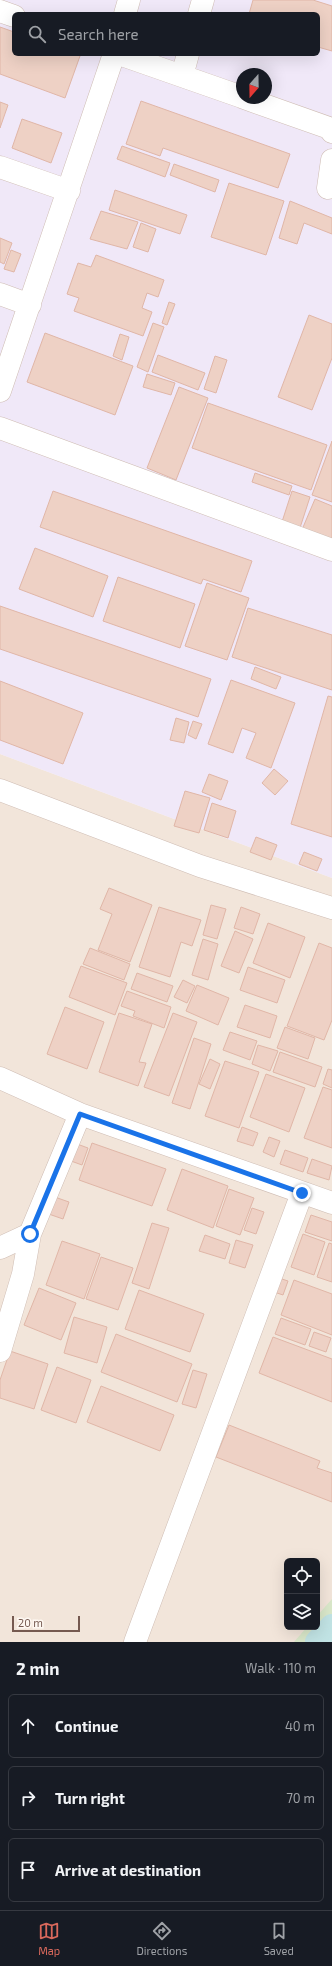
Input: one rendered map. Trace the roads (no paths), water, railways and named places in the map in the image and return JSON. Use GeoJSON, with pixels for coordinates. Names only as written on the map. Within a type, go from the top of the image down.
{"type":"FeatureCollection","features":[{"type":"Feature","properties":{"kind":"street"},"geometry":{"type":"LineString","coordinates":[[126,12],[129,0]]}},
{"type":"Feature","properties":{"kind":"street"},"geometry":{"type":"LineString","coordinates":[[200,12],[203,0]]}},
{"type":"Feature","properties":{"kind":"street"},"geometry":{"type":"LineString","coordinates":[[0,10],[12,15]]}},
{"type":"Feature","properties":{"kind":"street"},"geometry":{"type":"LineString","coordinates":[[0,391],[113,56]]}},
{"type":"Feature","properties":{"kind":"street"},"geometry":{"type":"LineString","coordinates":[[125,56],[236,95]]}},
{"type":"Feature","properties":{"kind":"street"},"geometry":{"type":"LineString","coordinates":[[182,76],[187,56]]}},
{"type":"Feature","properties":{"kind":"street"},"geometry":{"type":"LineString","coordinates":[[260,104],[329,128],[332,132]]}},
{"type":"Feature","properties":{"kind":"street"},"geometry":{"type":"LineString","coordinates":[[328,188],[332,160]]}},
{"type":"Feature","properties":{"kind":"street"},"geometry":{"type":"LineString","coordinates":[[0,167],[69,190]]}},
{"type":"Feature","properties":{"kind":"street"},"geometry":{"type":"LineString","coordinates":[[0,294],[30,305]]}},
{"type":"Feature","properties":{"kind":"street"},"geometry":{"type":"LineString","coordinates":[[0,428],[332,550]]}},
{"type":"Feature","properties":{"kind":"street"},"geometry":{"type":"LineString","coordinates":[[0,790],[200,866],[330,903]]}},
{"type":"Feature","properties":{"kind":"street"},"geometry":{"type":"LineString","coordinates":[[0,1078],[80,1114],[332,1203]]}},
{"type":"Feature","properties":{"kind":"street"},"geometry":{"type":"LineString","coordinates":[[0,1351],[23,1274],[30,1234],[80,1114]]}},
{"type":"Feature","properties":{"kind":"street"},"geometry":{"type":"LineString","coordinates":[[135,1642],[302,1193]]}},
{"type":"Feature","properties":{"kind":"street"},"geometry":{"type":"LineString","coordinates":[[0,1248],[30,1234]]}},
{"type":"Feature","properties":{"kind":"waterway"},"geometry":{"type":"LineString","coordinates":[[317,1642],[332,1626]]}}]}
